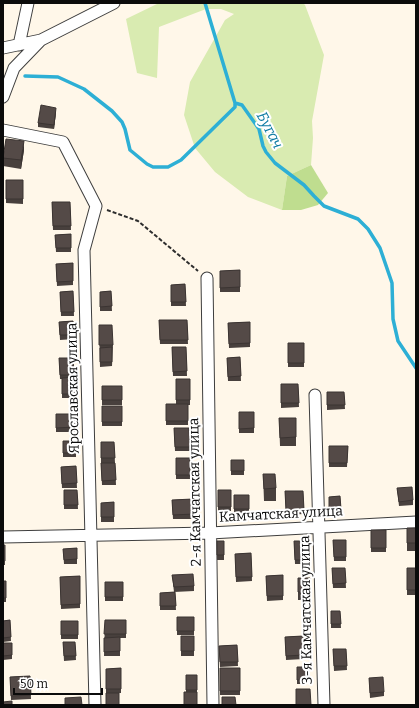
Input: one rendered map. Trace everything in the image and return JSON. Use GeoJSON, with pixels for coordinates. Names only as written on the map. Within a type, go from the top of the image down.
{"type":"FeatureCollection","features":[{"type":"Feature","properties":{"kind":"street"},"geometry":{"type":"LineString","coordinates":[[19,45],[28,3]]}},
{"type":"Feature","properties":{"kind":"street"},"geometry":{"type":"LineString","coordinates":[[3,49],[41,40],[114,3]]}},
{"type":"Feature","properties":{"kind":"street"},"geometry":{"type":"LineString","coordinates":[[3,97],[14,68],[41,40]]}},
{"type":"Feature","properties":{"kind":"street"},"geometry":{"type":"LineString","coordinates":[[3,49],[8,51],[10,54],[14,68]]}},
{"type":"Feature","properties":{"kind":"street"},"geometry":{"type":"LineString","coordinates":[[3,130],[63,142],[96,206]]}},
{"type":"Feature","properties":{"kind":"street","name":"Ярославская улица"},"geometry":{"type":"LineString","coordinates":[[95,705],[84,250],[96,206]]}},
{"type":"Feature","properties":{"kind":"street","name":"2-я Камчатская улица"},"geometry":{"type":"LineString","coordinates":[[207,278],[213,705]]}},
{"type":"Feature","properties":{"kind":"street","name":"3-я Камчатская улица"},"geometry":{"type":"LineString","coordinates":[[315,395],[324,705]]}},
{"type":"Feature","properties":{"kind":"street","name":"Камчатская улица"},"geometry":{"type":"LineString","coordinates":[[3,537],[210,532],[416,522]]}},
{"type":"Feature","properties":{"kind":"path"},"geometry":{"type":"LineString","coordinates":[[96,206],[138,221],[207,278]]}},
{"type":"Feature","properties":{"kind":"green space"},"geometry":{"type":"Polygon","coordinates":[[[159,3],[303,3],[305,5],[324,55],[312,121],[313,138],[311,165],[287,176],[282,210],[248,197],[215,172],[195,148],[184,115],[190,82],[225,20],[234,14],[221,9],[206,9],[159,27],[157,78],[137,73],[126,19],[159,3]]]}},
{"type":"Feature","properties":{"kind":"green space"},"geometry":{"type":"Polygon","coordinates":[[[311,165],[328,193],[318,205],[301,210],[282,210],[287,176],[311,165]]]}},
{"type":"Feature","properties":{"kind":"building"},"geometry":{"type":"Polygon","coordinates":[[[41,105],[56,108],[54,125],[38,123],[41,105]]]}},
{"type":"Feature","properties":{"kind":"building"},"geometry":{"type":"Polygon","coordinates":[[[6,139],[24,141],[21,160],[3,158],[6,139]]]}},
{"type":"Feature","properties":{"kind":"building"},"geometry":{"type":"Polygon","coordinates":[[[6,180],[23,180],[23,199],[6,199],[6,180]]]}},
{"type":"Feature","properties":{"kind":"building"},"geometry":{"type":"Polygon","coordinates":[[[52,202],[70,202],[71,226],[53,226],[52,202]]]}},
{"type":"Feature","properties":{"kind":"building"},"geometry":{"type":"Polygon","coordinates":[[[71,234],[71,248],[56,248],[55,235],[71,234]]]}},
{"type":"Feature","properties":{"kind":"building"},"geometry":{"type":"Polygon","coordinates":[[[73,263],[73,281],[57,282],[56,264],[73,263]]]}},
{"type":"Feature","properties":{"kind":"building"},"geometry":{"type":"Polygon","coordinates":[[[240,270],[240,287],[220,288],[220,271],[240,270]]]}},
{"type":"Feature","properties":{"kind":"building"},"geometry":{"type":"Polygon","coordinates":[[[185,284],[186,302],[171,302],[171,285],[185,284]]]}},
{"type":"Feature","properties":{"kind":"building"},"geometry":{"type":"Polygon","coordinates":[[[73,291],[74,312],[61,312],[60,292],[73,291]]]}},
{"type":"Feature","properties":{"kind":"building"},"geometry":{"type":"Polygon","coordinates":[[[111,291],[112,306],[100,307],[100,292],[111,291]]]}},
{"type":"Feature","properties":{"kind":"building"},"geometry":{"type":"Polygon","coordinates":[[[159,320],[187,320],[188,340],[160,340],[159,320]]]}},
{"type":"Feature","properties":{"kind":"building"},"geometry":{"type":"Polygon","coordinates":[[[73,321],[74,335],[60,335],[59,322],[73,321]]]}},
{"type":"Feature","properties":{"kind":"building"},"geometry":{"type":"Polygon","coordinates":[[[250,322],[250,343],[229,344],[228,323],[250,322]]]}},
{"type":"Feature","properties":{"kind":"building"},"geometry":{"type":"Polygon","coordinates":[[[99,325],[112,325],[113,345],[99,345],[99,325]]]}},
{"type":"Feature","properties":{"kind":"building"},"geometry":{"type":"Polygon","coordinates":[[[288,343],[304,343],[304,363],[288,363],[288,343]]]}},
{"type":"Feature","properties":{"kind":"building"},"geometry":{"type":"Polygon","coordinates":[[[112,347],[112,362],[100,362],[100,348],[112,347]]]}},
{"type":"Feature","properties":{"kind":"building"},"geometry":{"type":"Polygon","coordinates":[[[172,347],[186,347],[187,371],[173,372],[172,347]]]}},
{"type":"Feature","properties":{"kind":"building"},"geometry":{"type":"Polygon","coordinates":[[[240,357],[241,376],[228,377],[227,358],[240,357]]]}},
{"type":"Feature","properties":{"kind":"building"},"geometry":{"type":"Polygon","coordinates":[[[59,358],[73,358],[74,375],[60,375],[59,358]]]}},
{"type":"Feature","properties":{"kind":"building"},"geometry":{"type":"Polygon","coordinates":[[[76,377],[76,394],[62,394],[62,378],[76,377]]]}},
{"type":"Feature","properties":{"kind":"building"},"geometry":{"type":"Polygon","coordinates":[[[176,379],[190,379],[190,400],[176,400],[176,379]]]}},
{"type":"Feature","properties":{"kind":"building"},"geometry":{"type":"Polygon","coordinates":[[[281,384],[298,384],[299,403],[281,403],[281,384]]]}},
{"type":"Feature","properties":{"kind":"building"},"geometry":{"type":"Polygon","coordinates":[[[102,386],[122,386],[122,400],[102,400],[102,386]]]}},
{"type":"Feature","properties":{"kind":"building"},"geometry":{"type":"Polygon","coordinates":[[[327,392],[344,392],[345,405],[327,405],[327,392]]]}},
{"type":"Feature","properties":{"kind":"building"},"geometry":{"type":"Polygon","coordinates":[[[166,404],[188,404],[188,421],[166,421],[166,404]]]}},
{"type":"Feature","properties":{"kind":"building"},"geometry":{"type":"Polygon","coordinates":[[[102,406],[122,406],[122,422],[102,422],[102,406]]]}},
{"type":"Feature","properties":{"kind":"building"},"geometry":{"type":"Polygon","coordinates":[[[239,412],[254,412],[254,428],[239,429],[239,412]]]}},
{"type":"Feature","properties":{"kind":"building"},"geometry":{"type":"Polygon","coordinates":[[[56,414],[75,414],[75,427],[56,428],[56,414]]]}},
{"type":"Feature","properties":{"kind":"building"},"geometry":{"type":"Polygon","coordinates":[[[279,418],[296,418],[296,437],[280,438],[279,418]]]}},
{"type":"Feature","properties":{"kind":"building"},"geometry":{"type":"Polygon","coordinates":[[[174,428],[189,428],[190,447],[175,447],[174,428]]]}},
{"type":"Feature","properties":{"kind":"building"},"geometry":{"type":"Polygon","coordinates":[[[63,441],[76,441],[76,453],[63,453],[63,441]]]}},
{"type":"Feature","properties":{"kind":"building"},"geometry":{"type":"Polygon","coordinates":[[[101,442],[114,442],[115,458],[101,458],[101,442]]]}},
{"type":"Feature","properties":{"kind":"building"},"geometry":{"type":"Polygon","coordinates":[[[329,446],[348,446],[347,463],[329,463],[329,446]]]}},
{"type":"Feature","properties":{"kind":"building"},"geometry":{"type":"Polygon","coordinates":[[[176,458],[190,458],[190,475],[176,475],[176,458]]]}},
{"type":"Feature","properties":{"kind":"building"},"geometry":{"type":"Polygon","coordinates":[[[231,460],[244,460],[244,471],[231,471],[231,460]]]}},
{"type":"Feature","properties":{"kind":"building"},"geometry":{"type":"Polygon","coordinates":[[[101,463],[115,463],[116,480],[102,481],[101,463]]]}},
{"type":"Feature","properties":{"kind":"building"},"geometry":{"type":"Polygon","coordinates":[[[76,466],[77,483],[62,484],[61,467],[76,466]]]}},
{"type":"Feature","properties":{"kind":"building"},"geometry":{"type":"Polygon","coordinates":[[[263,474],[275,474],[276,488],[264,489],[263,474]]]}},
{"type":"Feature","properties":{"kind":"building"},"geometry":{"type":"Polygon","coordinates":[[[412,487],[413,500],[399,502],[397,488],[412,487]]]}},
{"type":"Feature","properties":{"kind":"building"},"geometry":{"type":"Polygon","coordinates":[[[64,490],[77,490],[78,505],[64,505],[64,490]]]}},
{"type":"Feature","properties":{"kind":"building"},"geometry":{"type":"Polygon","coordinates":[[[218,490],[231,490],[231,507],[218,507],[218,490]]]}},
{"type":"Feature","properties":{"kind":"building"},"geometry":{"type":"Polygon","coordinates":[[[285,491],[303,491],[304,510],[286,510],[285,491]]]}},
{"type":"Feature","properties":{"kind":"building"},"geometry":{"type":"Polygon","coordinates":[[[234,495],[249,495],[249,509],[234,509],[234,495]]]}},
{"type":"Feature","properties":{"kind":"building"},"geometry":{"type":"Polygon","coordinates":[[[340,496],[341,509],[329,509],[329,497],[340,496]]]}},
{"type":"Feature","properties":{"kind":"building"},"geometry":{"type":"Polygon","coordinates":[[[193,499],[194,514],[173,515],[172,500],[193,499]]]}},
{"type":"Feature","properties":{"kind":"building"},"geometry":{"type":"Polygon","coordinates":[[[114,502],[114,517],[101,517],[101,503],[114,502]]]}},
{"type":"Feature","properties":{"kind":"building"},"geometry":{"type":"Polygon","coordinates":[[[407,528],[416,528],[416,543],[407,543],[407,528]]]}},
{"type":"Feature","properties":{"kind":"building"},"geometry":{"type":"Polygon","coordinates":[[[371,530],[386,530],[386,548],[371,548],[371,530]]]}},
{"type":"Feature","properties":{"kind":"building"},"geometry":{"type":"Polygon","coordinates":[[[333,540],[346,540],[346,557],[334,557],[333,540]]]}},
{"type":"Feature","properties":{"kind":"building"},"geometry":{"type":"Polygon","coordinates":[[[217,541],[224,541],[224,555],[217,555],[217,541]]]}},
{"type":"Feature","properties":{"kind":"building"},"geometry":{"type":"Polygon","coordinates":[[[294,541],[307,541],[308,560],[295,560],[294,541]]]}},
{"type":"Feature","properties":{"kind":"building"},"geometry":{"type":"Polygon","coordinates":[[[3,545],[5,545],[5,561],[3,561],[3,545]]]}},
{"type":"Feature","properties":{"kind":"building"},"geometry":{"type":"Polygon","coordinates":[[[77,548],[77,559],[64,560],[63,549],[77,548]]]}},
{"type":"Feature","properties":{"kind":"building"},"geometry":{"type":"Polygon","coordinates":[[[251,553],[252,577],[236,577],[235,554],[251,553]]]}},
{"type":"Feature","properties":{"kind":"building"},"geometry":{"type":"Polygon","coordinates":[[[332,568],[345,568],[346,583],[333,584],[332,568]]]}},
{"type":"Feature","properties":{"kind":"building"},"geometry":{"type":"Polygon","coordinates":[[[407,568],[416,568],[416,590],[407,590],[407,568]]]}},
{"type":"Feature","properties":{"kind":"building"},"geometry":{"type":"Polygon","coordinates":[[[193,574],[194,586],[174,587],[172,575],[193,574]]]}},
{"type":"Feature","properties":{"kind":"building"},"geometry":{"type":"Polygon","coordinates":[[[283,575],[283,596],[267,596],[266,576],[283,575]]]}},
{"type":"Feature","properties":{"kind":"building"},"geometry":{"type":"Polygon","coordinates":[[[80,576],[80,604],[61,605],[60,577],[80,576]]]}},
{"type":"Feature","properties":{"kind":"building"},"geometry":{"type":"Polygon","coordinates":[[[298,578],[310,578],[310,592],[298,592],[298,578]]]}},
{"type":"Feature","properties":{"kind":"building"},"geometry":{"type":"Polygon","coordinates":[[[3,581],[6,581],[6,598],[3,598],[3,581]]]}},
{"type":"Feature","properties":{"kind":"building"},"geometry":{"type":"Polygon","coordinates":[[[105,582],[123,582],[123,597],[105,597],[105,582]]]}},
{"type":"Feature","properties":{"kind":"building"},"geometry":{"type":"Polygon","coordinates":[[[175,592],[176,606],[160,606],[160,593],[175,592]]]}},
{"type":"Feature","properties":{"kind":"building"},"geometry":{"type":"Polygon","coordinates":[[[331,611],[340,611],[341,624],[331,624],[331,611]]]}},
{"type":"Feature","properties":{"kind":"building"},"geometry":{"type":"Polygon","coordinates":[[[177,617],[194,617],[194,631],[177,631],[177,617]]]}},
{"type":"Feature","properties":{"kind":"building"},"geometry":{"type":"Polygon","coordinates":[[[10,620],[11,637],[3,638],[3,621],[10,620]]]}},
{"type":"Feature","properties":{"kind":"building"},"geometry":{"type":"Polygon","coordinates":[[[105,620],[126,620],[126,634],[104,634],[105,620]]]}},
{"type":"Feature","properties":{"kind":"building"},"geometry":{"type":"Polygon","coordinates":[[[61,621],[78,621],[78,635],[61,635],[61,621]]]}},
{"type":"Feature","properties":{"kind":"building"},"geometry":{"type":"Polygon","coordinates":[[[181,636],[194,636],[194,651],[181,651],[181,636]]]}},
{"type":"Feature","properties":{"kind":"building"},"geometry":{"type":"Polygon","coordinates":[[[303,636],[304,655],[286,656],[285,637],[303,636]]]}},
{"type":"Feature","properties":{"kind":"building"},"geometry":{"type":"Polygon","coordinates":[[[120,637],[120,651],[104,652],[104,638],[120,637]]]}},
{"type":"Feature","properties":{"kind":"building"},"geometry":{"type":"Polygon","coordinates":[[[63,642],[75,642],[76,656],[64,656],[63,642]]]}},
{"type":"Feature","properties":{"kind":"building"},"geometry":{"type":"Polygon","coordinates":[[[3,643],[12,643],[12,655],[3,656],[3,643]]]}},
{"type":"Feature","properties":{"kind":"building"},"geometry":{"type":"Polygon","coordinates":[[[237,645],[238,662],[220,662],[219,646],[237,645]]]}},
{"type":"Feature","properties":{"kind":"building"},"geometry":{"type":"Polygon","coordinates":[[[333,649],[346,649],[347,666],[334,666],[333,649]]]}},
{"type":"Feature","properties":{"kind":"building"},"geometry":{"type":"Polygon","coordinates":[[[297,667],[309,667],[309,680],[297,680],[297,667]]]}},
{"type":"Feature","properties":{"kind":"building"},"geometry":{"type":"Polygon","coordinates":[[[121,668],[121,689],[106,689],[106,669],[121,668]]]}},
{"type":"Feature","properties":{"kind":"building"},"geometry":{"type":"Polygon","coordinates":[[[220,668],[240,668],[240,691],[220,691],[220,668]]]}},
{"type":"Feature","properties":{"kind":"building"},"geometry":{"type":"Polygon","coordinates":[[[186,675],[197,675],[197,690],[186,690],[186,675]]]}},
{"type":"Feature","properties":{"kind":"building"},"geometry":{"type":"Polygon","coordinates":[[[30,676],[31,695],[11,696],[10,677],[30,676]]]}},
{"type":"Feature","properties":{"kind":"building"},"geometry":{"type":"Polygon","coordinates":[[[383,677],[384,692],[370,693],[369,678],[383,677]]]}},
{"type":"Feature","properties":{"kind":"building"},"geometry":{"type":"Polygon","coordinates":[[[296,689],[310,689],[311,705],[296,705],[296,689]]]}},
{"type":"Feature","properties":{"kind":"building"},"geometry":{"type":"Polygon","coordinates":[[[184,692],[197,692],[197,705],[184,705],[184,692]]]}},
{"type":"Feature","properties":{"kind":"building"},"geometry":{"type":"Polygon","coordinates":[[[106,693],[119,693],[119,705],[106,705],[106,693]]]}},
{"type":"Feature","properties":{"kind":"building"},"geometry":{"type":"Polygon","coordinates":[[[81,697],[82,705],[65,705],[65,698],[81,697]]]}},
{"type":"Feature","properties":{"kind":"building"},"geometry":{"type":"Polygon","coordinates":[[[222,697],[235,697],[236,705],[222,705],[222,697]]]}},
{"type":"Feature","properties":{"kind":"building"},"geometry":{"type":"Polygon","coordinates":[[[12,701],[12,705],[3,705],[3,702],[12,701]]]}},
{"type":"Feature","properties":{"kind":"waterway"},"geometry":{"type":"LineString","coordinates":[[205,3],[235,103]]}},
{"type":"Feature","properties":{"kind":"waterway","name":"Бугач"},"geometry":{"type":"LineString","coordinates":[[25,76],[58,77],[84,89],[112,111],[122,122],[130,150],[153,167],[168,167],[181,160],[235,107],[235,103],[242,105],[259,129],[263,146],[275,163],[304,185],[324,206],[358,219],[368,229],[380,248],[392,283],[393,319],[398,341],[416,368]]}}]}
